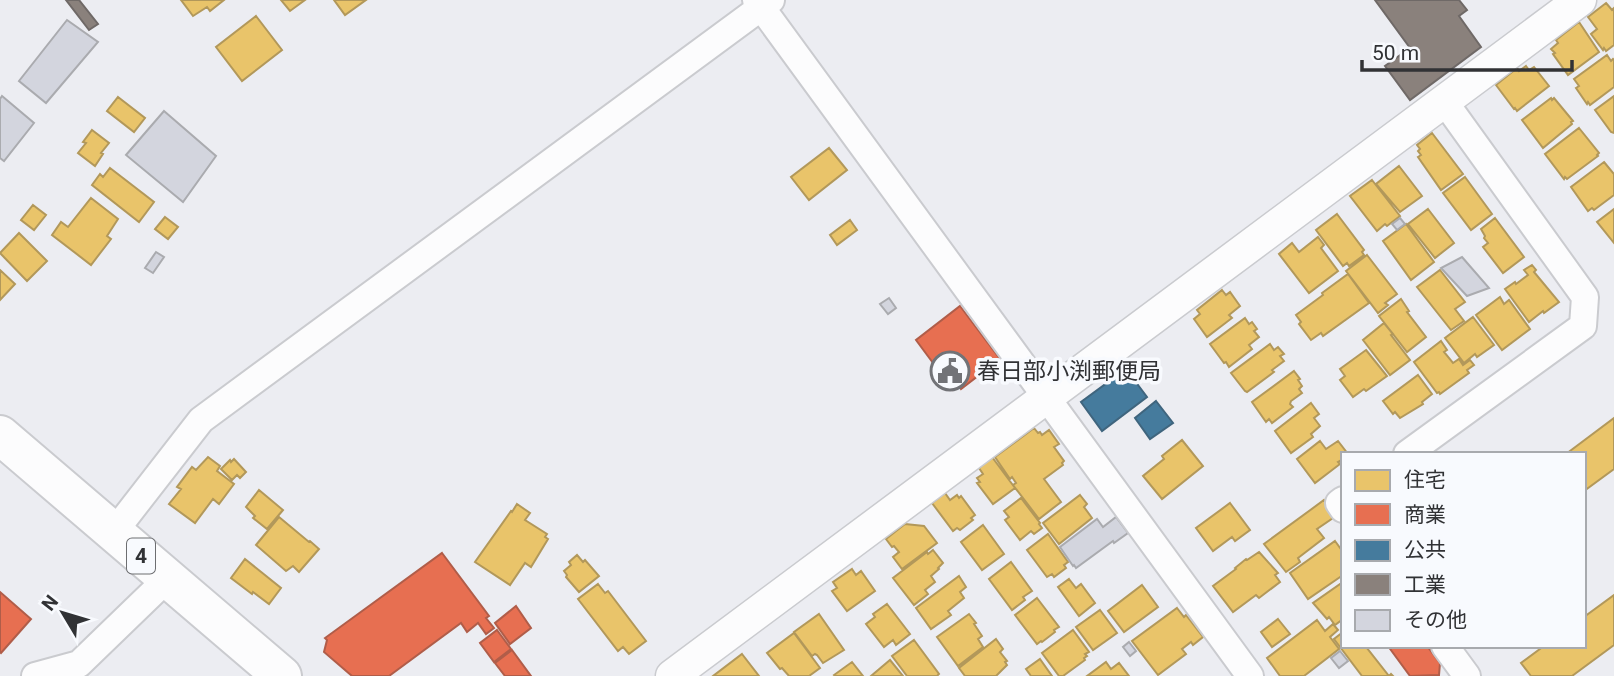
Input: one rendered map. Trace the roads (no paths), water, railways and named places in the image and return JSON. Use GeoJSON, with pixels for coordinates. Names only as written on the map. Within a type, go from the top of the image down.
{"type":"FeatureCollection","features":[{"type":"Feature","properties":{"kind":"highway","name":"4"},"geometry":{"type":"LineString","coordinates":[[0,435],[282,676]]}},
{"type":"Feature","properties":{"kind":"street"},"geometry":{"type":"LineString","coordinates":[[672,676],[1580,0]]}},
{"type":"Feature","properties":{"kind":"street"},"geometry":{"type":"LineString","coordinates":[[114,532],[201,421],[762,2],[1046,398],[1250,676]]}},
{"type":"Feature","properties":{"kind":"street"},"geometry":{"type":"LineString","coordinates":[[1410,452],[1583,326],[1585,297],[1444,101]]}},
{"type":"Feature","properties":{"kind":"street"},"geometry":{"type":"LineString","coordinates":[[35,676],[79,664],[168,578]]}},
{"type":"Feature","properties":{"kind":"street"},"geometry":{"type":"LineString","coordinates":[[1446,648],[1467,676]]}},
{"type":"Feature","properties":{"kind":"place","name":"春日部小渕郵便局"},"geometry":{"type":"Point","coordinates":[950,371]}}]}
